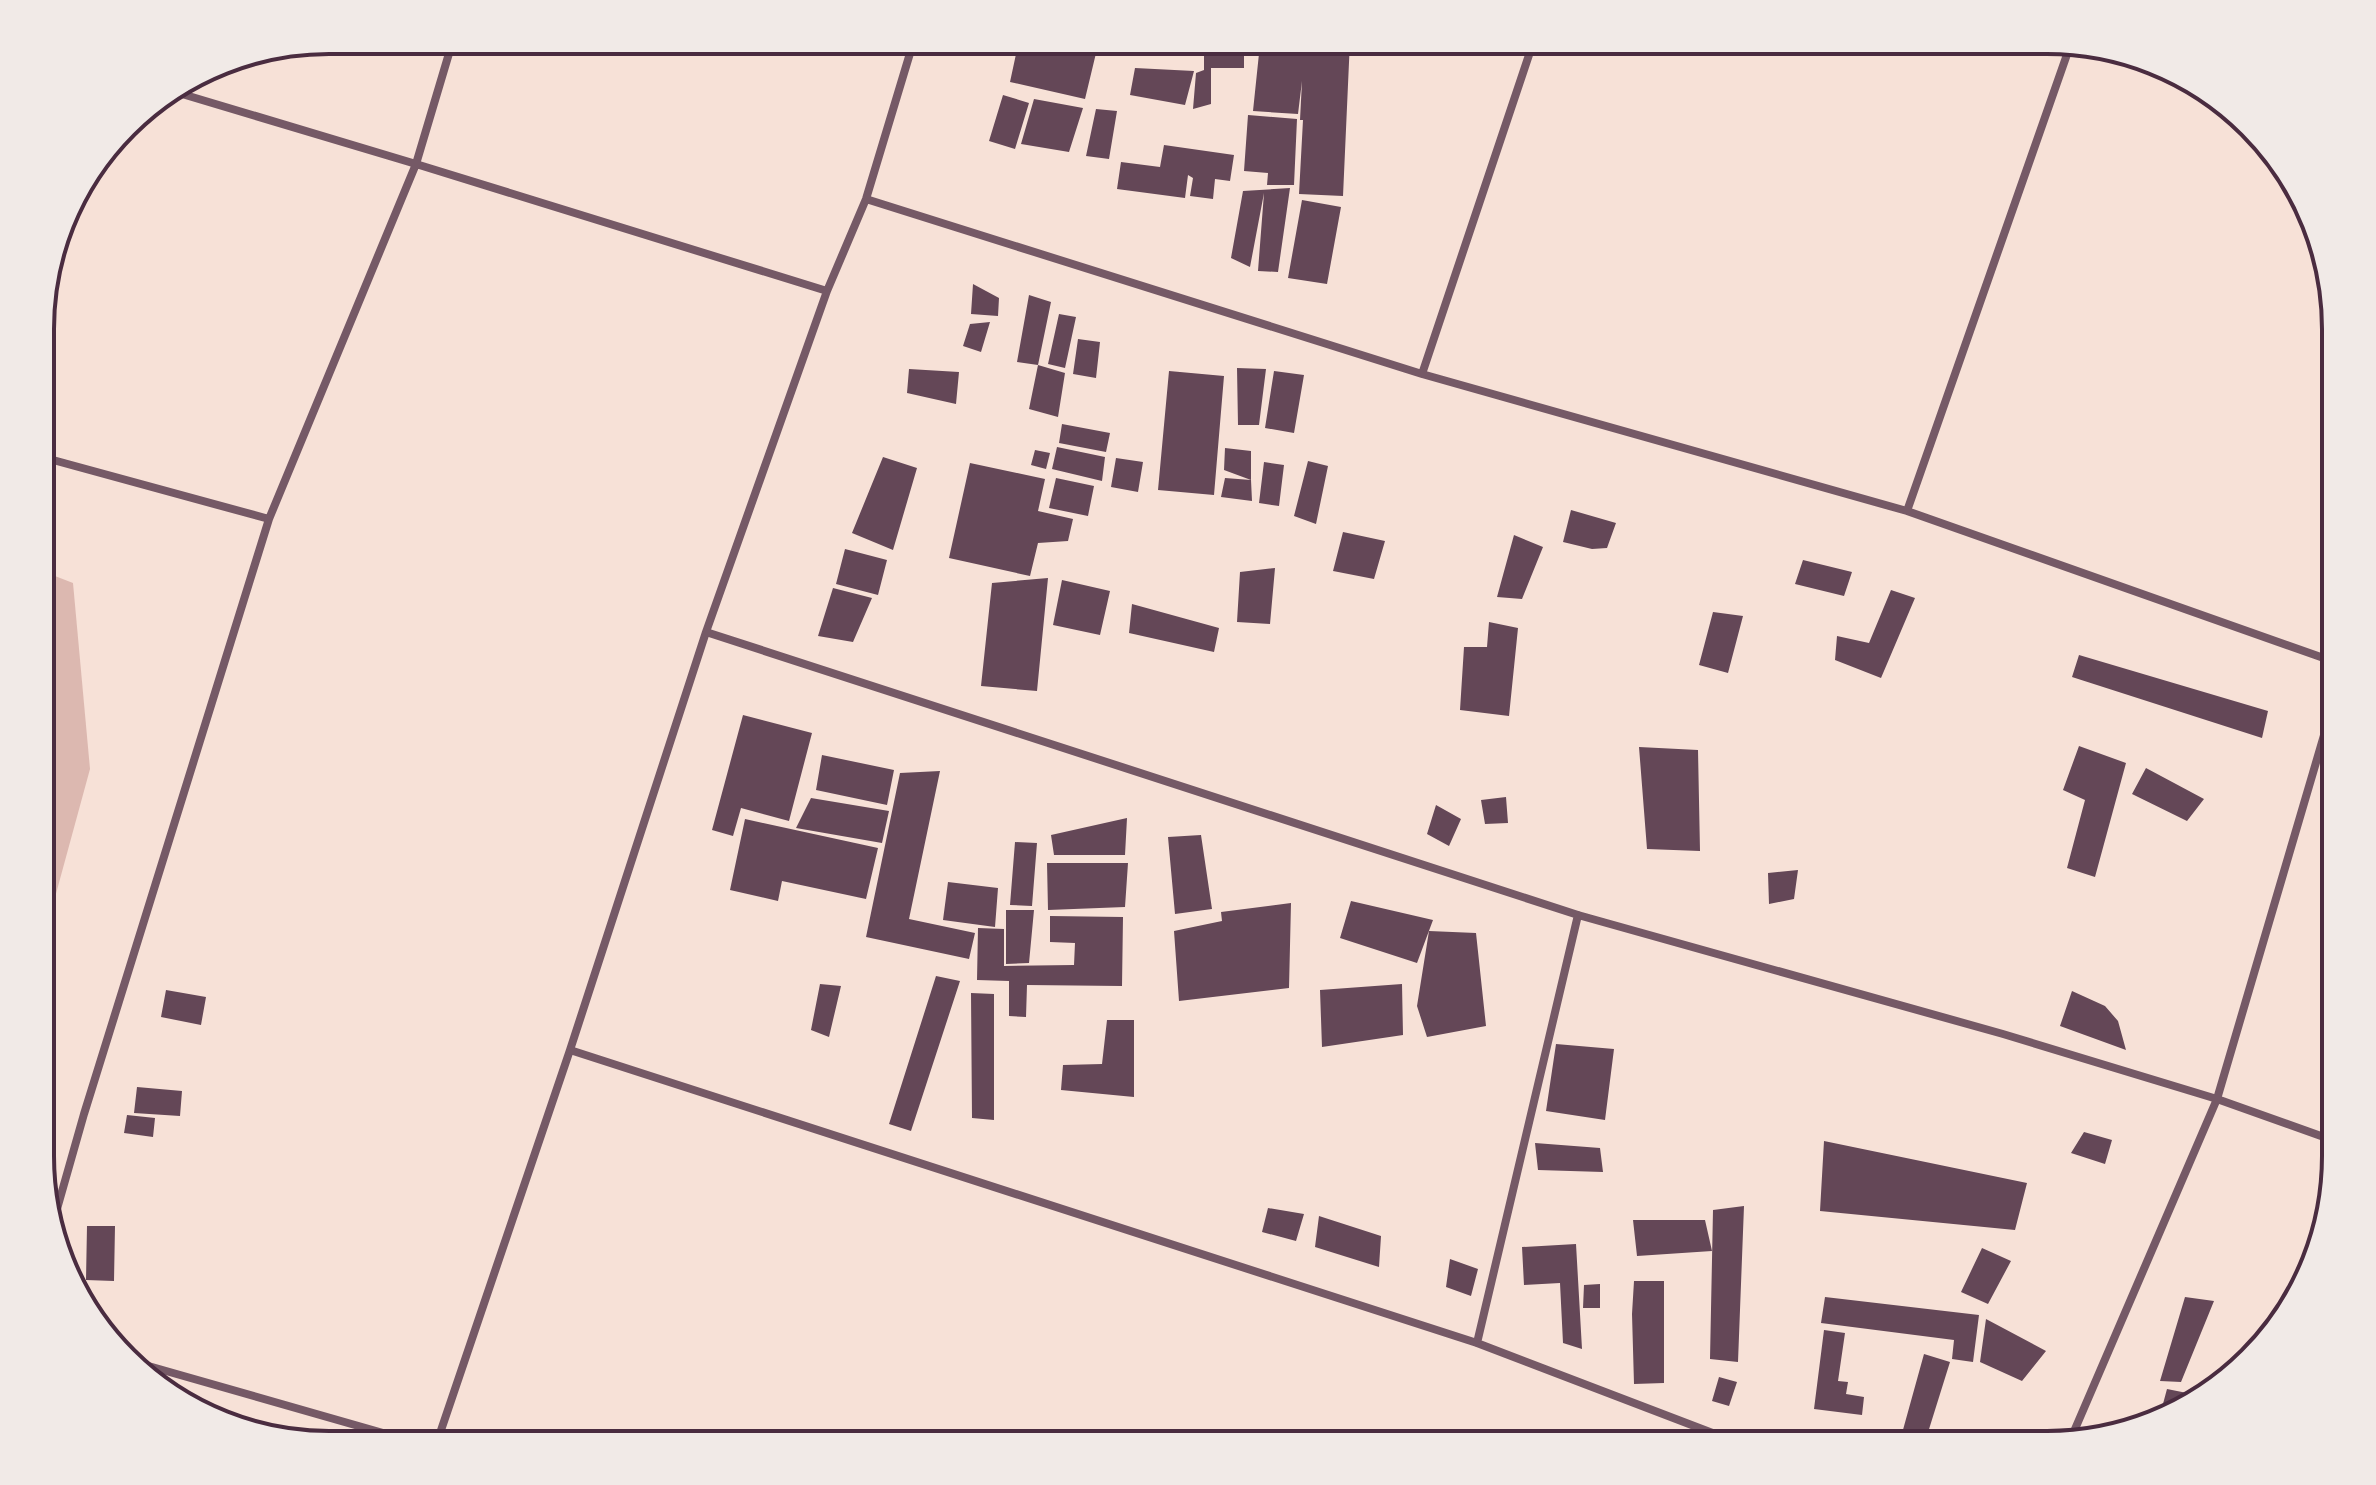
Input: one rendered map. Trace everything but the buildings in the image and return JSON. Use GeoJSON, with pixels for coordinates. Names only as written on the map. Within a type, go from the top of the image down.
{"type":"FeatureCollection","features":[{"type":"Feature","properties":{"kind":"street"},"geometry":{"type":"LineString","coordinates":[[1422,374],[1529,54]]}},
{"type":"Feature","properties":{"kind":"street"},"geometry":{"type":"LineString","coordinates":[[58,1205],[269,519],[416,164],[449,55]]}},
{"type":"Feature","properties":{"kind":"street"},"geometry":{"type":"LineString","coordinates":[[441,1431],[570,1050],[706,632],[827,291],[866,199],[910,55]]}},
{"type":"Feature","properties":{"kind":"street"},"geometry":{"type":"LineString","coordinates":[[1907,511],[2067,55]]}},
{"type":"Feature","properties":{"kind":"street"},"geometry":{"type":"LineString","coordinates":[[185,95],[827,291]]}},
{"type":"Feature","properties":{"kind":"street"},"geometry":{"type":"LineString","coordinates":[[866,199],[1422,374],[1907,511],[2321,657]]}},
{"type":"Feature","properties":{"kind":"street"},"geometry":{"type":"LineString","coordinates":[[54,460],[269,519]]}},
{"type":"Feature","properties":{"kind":"street"},"geometry":{"type":"LineString","coordinates":[[706,632],[1578,915],[2003,1034],[2217,1099],[2321,1136]]}},
{"type":"Feature","properties":{"kind":"street"},"geometry":{"type":"LineString","coordinates":[[2075,1429],[2217,1099],[2321,746]]}},
{"type":"Feature","properties":{"kind":"street"},"geometry":{"type":"LineString","coordinates":[[1477,1343],[1578,915]]}},
{"type":"Feature","properties":{"kind":"street"},"geometry":{"type":"LineString","coordinates":[[570,1050],[1477,1343],[1705,1430]]}},
{"type":"Feature","properties":{"kind":"street"},"geometry":{"type":"LineString","coordinates":[[155,1368],[376,1431]]}},
{"type":"Feature","properties":{"kind":"shaded area"},"geometry":{"type":"Polygon","coordinates":[[[54,576],[73,583],[90,769],[54,901],[54,576]]]}}]}
